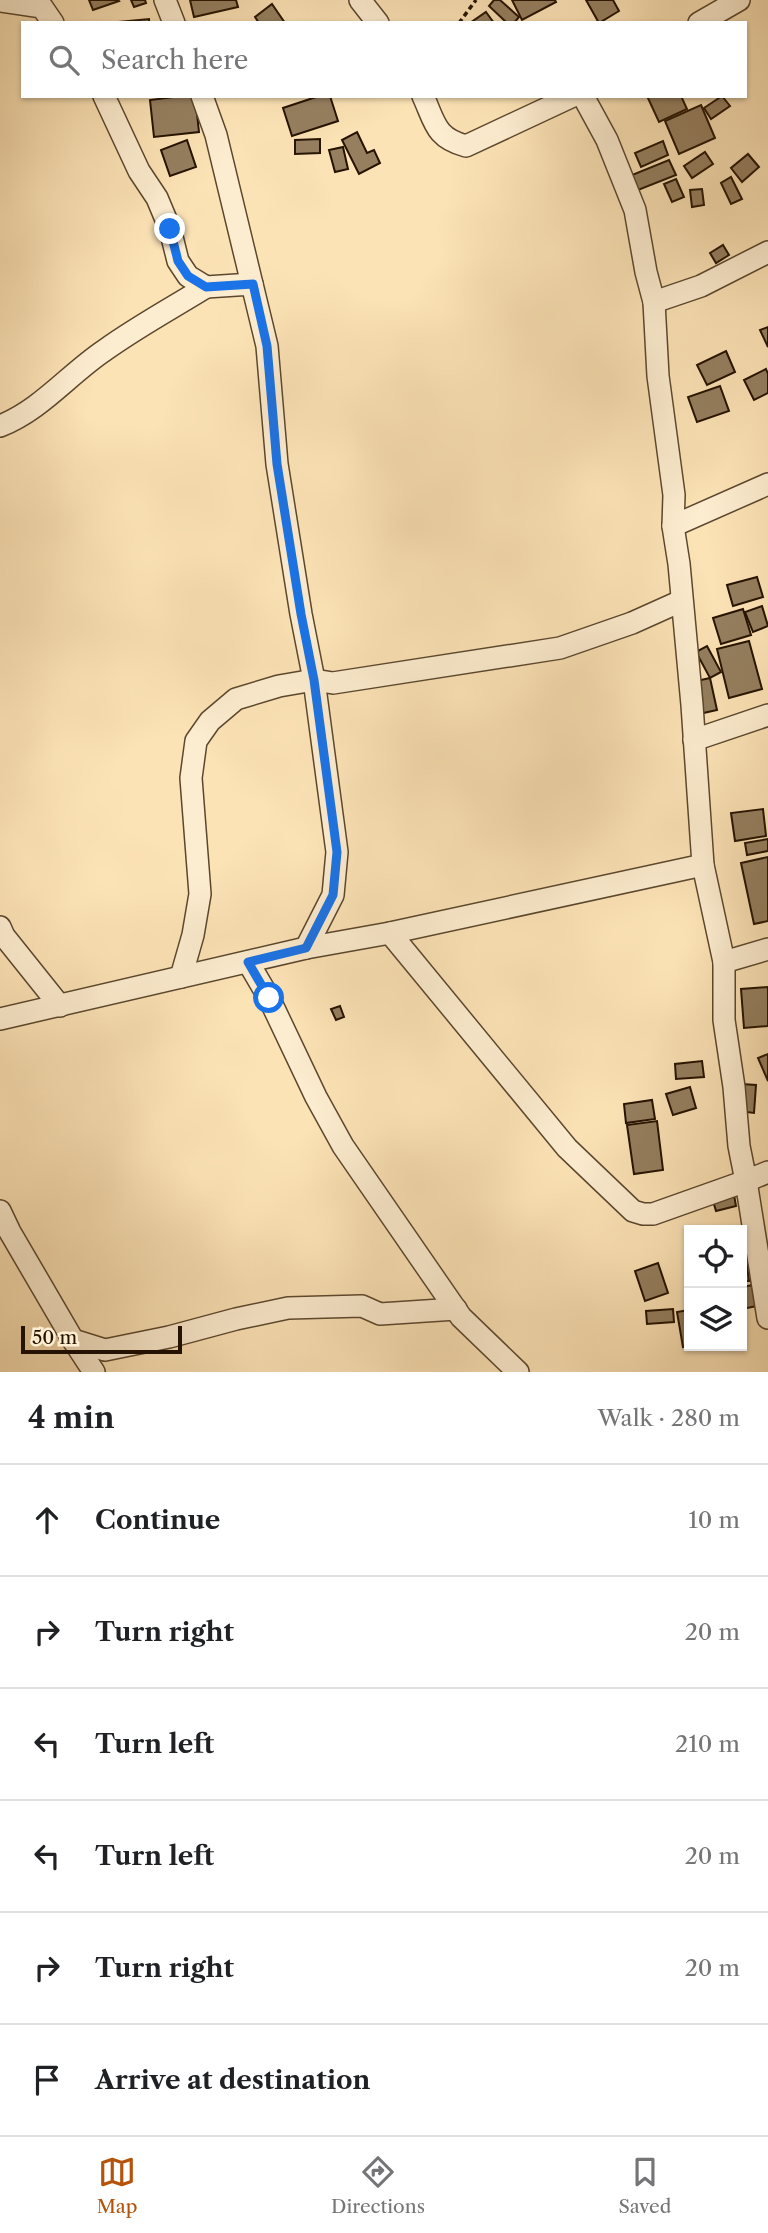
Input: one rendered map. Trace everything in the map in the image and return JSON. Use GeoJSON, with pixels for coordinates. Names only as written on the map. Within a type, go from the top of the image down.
{"type":"FeatureCollection","features":[{"type":"Feature","properties":{"kind":"street"},"geometry":{"type":"LineString","coordinates":[[165,0],[173,21]]}},
{"type":"Feature","properties":{"kind":"street"},"geometry":{"type":"LineString","coordinates":[[360,0],[376,21]]}},
{"type":"Feature","properties":{"kind":"street"},"geometry":{"type":"LineString","coordinates":[[702,21],[739,0]]}},
{"type":"Feature","properties":{"kind":"street"},"geometry":{"type":"LineString","coordinates":[[0,1],[42,7],[52,21]]}},
{"type":"Feature","properties":{"kind":"street"},"geometry":{"type":"LineString","coordinates":[[105,98],[139,171],[157,198],[170,229],[178,261],[188,276],[206,287]]}},
{"type":"Feature","properties":{"kind":"street"},"geometry":{"type":"LineString","coordinates":[[203,98],[216,135],[267,346],[277,464],[314,680],[337,852],[333,895],[306,948]]}},
{"type":"Feature","properties":{"kind":"street"},"geometry":{"type":"LineString","coordinates":[[424,98],[442,135],[450,142],[466,146],[569,98]]}},
{"type":"Feature","properties":{"kind":"street"},"geometry":{"type":"LineString","coordinates":[[584,98],[607,139],[635,210],[654,302],[657,376],[674,495],[673,526],[704,864],[724,962],[723,1020],[734,1087],[739,1146],[768,1318]]}},
{"type":"Feature","properties":{"kind":"street"},"geometry":{"type":"LineString","coordinates":[[654,302],[701,286],[768,252]]}},
{"type":"Feature","properties":{"kind":"street"},"geometry":{"type":"LineString","coordinates":[[0,426],[9,423],[51,395],[103,351],[206,287],[253,284]]}},
{"type":"Feature","properties":{"kind":"street"},"geometry":{"type":"LineString","coordinates":[[673,526],[768,484]]}},
{"type":"Feature","properties":{"kind":"street"},"geometry":{"type":"LineString","coordinates":[[181,977],[193,935],[200,894],[191,778],[196,741],[210,721],[236,699],[279,686],[314,680],[333,684],[560,648],[632,624],[681,601]]}},
{"type":"Feature","properties":{"kind":"street"},"geometry":{"type":"LineString","coordinates":[[694,740],[768,715]]}},
{"type":"Feature","properties":{"kind":"street"},"geometry":{"type":"LineString","coordinates":[[0,1019],[306,948],[390,933],[704,864]]}},
{"type":"Feature","properties":{"kind":"street"},"geometry":{"type":"LineString","coordinates":[[0,926],[4,936],[60,1006]]}},
{"type":"Feature","properties":{"kind":"street"},"geometry":{"type":"LineString","coordinates":[[390,933],[567,1147],[633,1211],[653,1214],[768,1172]]}},
{"type":"Feature","properties":{"kind":"street"},"geometry":{"type":"LineString","coordinates":[[724,962],[768,949]]}},
{"type":"Feature","properties":{"kind":"street"},"geometry":{"type":"LineString","coordinates":[[248,962],[269,998],[316,1097],[343,1146],[461,1317],[518,1372]]}},
{"type":"Feature","properties":{"kind":"street"},"geometry":{"type":"LineString","coordinates":[[0,1211],[9,1232],[94,1372]]}},
{"type":"Feature","properties":{"kind":"street"},"geometry":{"type":"LineString","coordinates":[[73,1340],[105,1350],[288,1308],[362,1306],[380,1314],[456,1309]]}},
{"type":"Feature","properties":{"kind":"path"},"geometry":{"type":"LineString","coordinates":[[460,21],[475,0]]}},
{"type":"Feature","properties":{"kind":"building"},"geometry":{"type":"Polygon","coordinates":[[[89,0],[118,0],[119,1],[93,10],[89,0]]]}},
{"type":"Feature","properties":{"kind":"building"},"geometry":{"type":"Polygon","coordinates":[[[131,0],[145,0],[146,3],[134,7],[131,0]]]}},
{"type":"Feature","properties":{"kind":"building"},"geometry":{"type":"Polygon","coordinates":[[[190,0],[236,0],[238,7],[194,17],[190,0]]]}},
{"type":"Feature","properties":{"kind":"building"},"geometry":{"type":"Polygon","coordinates":[[[494,0],[500,0],[519,17],[516,21],[505,21],[489,6],[494,0]]]}},
{"type":"Feature","properties":{"kind":"building"},"geometry":{"type":"Polygon","coordinates":[[[512,0],[555,0],[556,2],[522,20],[512,0]]]}},
{"type":"Feature","properties":{"kind":"building"},"geometry":{"type":"Polygon","coordinates":[[[586,0],[613,0],[619,11],[598,21],[586,0]]]}},
{"type":"Feature","properties":{"kind":"building"},"geometry":{"type":"Polygon","coordinates":[[[272,4],[284,21],[258,21],[255,17],[272,4]]]}},
{"type":"Feature","properties":{"kind":"building"},"geometry":{"type":"Polygon","coordinates":[[[486,12],[493,21],[473,21],[486,12]]]}},
{"type":"Feature","properties":{"kind":"building"},"geometry":{"type":"Polygon","coordinates":[[[195,98],[199,132],[154,137],[150,100],[195,98]]]}},
{"type":"Feature","properties":{"kind":"building"},"geometry":{"type":"Polygon","coordinates":[[[313,98],[331,98],[338,121],[292,136],[283,108],[313,98]]]}},
{"type":"Feature","properties":{"kind":"building"},"geometry":{"type":"Polygon","coordinates":[[[648,98],[682,98],[687,109],[659,122],[648,98]]]}},
{"type":"Feature","properties":{"kind":"building"},"geometry":{"type":"Polygon","coordinates":[[[719,98],[724,98],[730,106],[711,119],[704,108],[719,98]]]}},
{"type":"Feature","properties":{"kind":"building"},"geometry":{"type":"Polygon","coordinates":[[[701,105],[715,138],[679,154],[665,121],[701,105]]]}},
{"type":"Feature","properties":{"kind":"building"},"geometry":{"type":"Polygon","coordinates":[[[357,132],[367,153],[374,150],[380,163],[359,174],[342,140],[357,132]]]}},
{"type":"Feature","properties":{"kind":"building"},"geometry":{"type":"Polygon","coordinates":[[[320,139],[320,153],[295,154],[295,140],[320,139]]]}},
{"type":"Feature","properties":{"kind":"building"},"geometry":{"type":"Polygon","coordinates":[[[187,140],[196,167],[170,176],[161,150],[187,140]]]}},
{"type":"Feature","properties":{"kind":"building"},"geometry":{"type":"Polygon","coordinates":[[[663,141],[668,155],[641,167],[635,153],[663,141]]]}},
{"type":"Feature","properties":{"kind":"building"},"geometry":{"type":"Polygon","coordinates":[[[343,147],[348,169],[335,172],[329,150],[343,147]]]}},
{"type":"Feature","properties":{"kind":"building"},"geometry":{"type":"Polygon","coordinates":[[[705,152],[713,164],[692,178],[684,166],[705,152]]]}},
{"type":"Feature","properties":{"kind":"building"},"geometry":{"type":"Polygon","coordinates":[[[748,154],[759,167],[742,182],[731,168],[748,154]]]}},
{"type":"Feature","properties":{"kind":"building"},"geometry":{"type":"Polygon","coordinates":[[[669,160],[676,175],[638,190],[632,175],[669,160]]]}},
{"type":"Feature","properties":{"kind":"building"},"geometry":{"type":"Polygon","coordinates":[[[731,177],[742,199],[731,204],[721,183],[731,177]]]}},
{"type":"Feature","properties":{"kind":"building"},"geometry":{"type":"Polygon","coordinates":[[[676,179],[684,197],[672,202],[664,184],[676,179]]]}},
{"type":"Feature","properties":{"kind":"building"},"geometry":{"type":"Polygon","coordinates":[[[702,189],[704,205],[692,207],[690,190],[702,189]]]}},
{"type":"Feature","properties":{"kind":"building"},"geometry":{"type":"Polygon","coordinates":[[[723,245],[729,255],[716,263],[710,253],[723,245]]]}},
{"type":"Feature","properties":{"kind":"building"},"geometry":{"type":"Polygon","coordinates":[[[768,327],[768,347],[760,330],[768,327]]]}},
{"type":"Feature","properties":{"kind":"building"},"geometry":{"type":"Polygon","coordinates":[[[726,351],[735,372],[707,385],[697,365],[726,351]]]}},
{"type":"Feature","properties":{"kind":"building"},"geometry":{"type":"Polygon","coordinates":[[[766,369],[768,393],[754,400],[744,380],[766,369]]]}},
{"type":"Feature","properties":{"kind":"building"},"geometry":{"type":"Polygon","coordinates":[[[720,386],[729,411],[697,422],[688,397],[720,386]]]}},
{"type":"Feature","properties":{"kind":"building"},"geometry":{"type":"Polygon","coordinates":[[[757,577],[763,597],[733,606],[727,585],[757,577]]]}},
{"type":"Feature","properties":{"kind":"building"},"geometry":{"type":"Polygon","coordinates":[[[762,606],[768,626],[753,632],[745,612],[762,606]]]}},
{"type":"Feature","properties":{"kind":"building"},"geometry":{"type":"Polygon","coordinates":[[[743,609],[751,635],[721,644],[713,618],[743,609]]]}},
{"type":"Feature","properties":{"kind":"building"},"geometry":{"type":"Polygon","coordinates":[[[749,641],[762,689],[729,698],[717,649],[749,641]]]}},
{"type":"Feature","properties":{"kind":"building"},"geometry":{"type":"Polygon","coordinates":[[[707,646],[721,672],[710,678],[696,652],[707,646]]]}},
{"type":"Feature","properties":{"kind":"building"},"geometry":{"type":"Polygon","coordinates":[[[710,678],[717,710],[699,714],[692,682],[710,678]]]}},
{"type":"Feature","properties":{"kind":"building"},"geometry":{"type":"Polygon","coordinates":[[[763,809],[766,836],[735,841],[731,813],[763,809]]]}},
{"type":"Feature","properties":{"kind":"building"},"geometry":{"type":"Polygon","coordinates":[[[768,839],[768,851],[747,855],[745,843],[768,839]]]}},
{"type":"Feature","properties":{"kind":"building"},"geometry":{"type":"Polygon","coordinates":[[[768,857],[768,921],[754,924],[741,863],[768,857]]]}},
{"type":"Feature","properties":{"kind":"building"},"geometry":{"type":"Polygon","coordinates":[[[768,987],[768,1026],[744,1028],[741,989],[768,987]]]}},
{"type":"Feature","properties":{"kind":"building"},"geometry":{"type":"Polygon","coordinates":[[[340,1006],[344,1017],[336,1020],[331,1009],[340,1006]]]}},
{"type":"Feature","properties":{"kind":"building"},"geometry":{"type":"Polygon","coordinates":[[[768,1054],[768,1081],[758,1058],[768,1054]]]}},
{"type":"Feature","properties":{"kind":"building"},"geometry":{"type":"Polygon","coordinates":[[[702,1061],[704,1077],[676,1079],[675,1064],[702,1061]]]}},
{"type":"Feature","properties":{"kind":"building"},"geometry":{"type":"Polygon","coordinates":[[[741,1084],[756,1085],[754,1113],[738,1111],[741,1084]]]}},
{"type":"Feature","properties":{"kind":"building"},"geometry":{"type":"Polygon","coordinates":[[[690,1087],[696,1108],[673,1115],[666,1094],[690,1087]]]}},
{"type":"Feature","properties":{"kind":"building"},"geometry":{"type":"Polygon","coordinates":[[[652,1100],[655,1119],[626,1123],[624,1104],[652,1100]]]}},
{"type":"Feature","properties":{"kind":"building"},"geometry":{"type":"Polygon","coordinates":[[[657,1121],[663,1170],[634,1174],[627,1125],[657,1121]]]}},
{"type":"Feature","properties":{"kind":"building"},"geometry":{"type":"Polygon","coordinates":[[[734,1195],[736,1206],[716,1211],[713,1201],[734,1195]]]}},
{"type":"Feature","properties":{"kind":"building"},"geometry":{"type":"Polygon","coordinates":[[[658,1263],[668,1293],[645,1301],[635,1271],[658,1263]]]}},
{"type":"Feature","properties":{"kind":"building"},"geometry":{"type":"Polygon","coordinates":[[[753,1285],[757,1306],[747,1308],[747,1286],[753,1285]]]}},
{"type":"Feature","properties":{"kind":"building"},"geometry":{"type":"Polygon","coordinates":[[[673,1309],[674,1322],[647,1324],[646,1311],[673,1309]]]}},
{"type":"Feature","properties":{"kind":"building"},"geometry":{"type":"Polygon","coordinates":[[[684,1311],[684,1347],[683,1347],[677,1312],[684,1311]]]}},
{"type":"Feature","properties":{"kind":"route"},"geometry":{"type":"LineString","coordinates":[[170,229],[178,261],[188,276],[206,287],[253,284],[267,346],[277,464],[314,680],[333,812],[337,852],[333,895],[306,948],[248,962],[269,998]]}}]}
